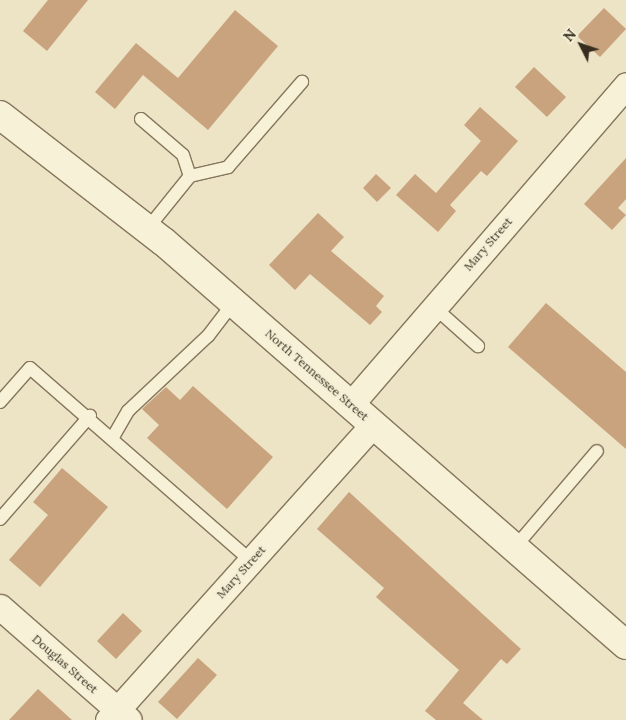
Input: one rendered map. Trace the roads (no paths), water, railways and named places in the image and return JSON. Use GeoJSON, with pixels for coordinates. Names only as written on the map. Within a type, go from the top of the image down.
{"type":"FeatureCollection","features":[{"type":"Feature","properties":{"kind":"main road","name":"North Tennessee Street"},"geometry":{"type":"LineString","coordinates":[[0,115],[148,228],[626,645]]}},
{"type":"Feature","properties":{"kind":"street","name":"Mary Street"},"geometry":{"type":"LineString","coordinates":[[351,404],[626,85]]}},
{"type":"Feature","properties":{"kind":"street","name":"Mary Street"},"geometry":{"type":"LineString","coordinates":[[118,716],[251,561],[374,424]]}},
{"type":"Feature","properties":{"kind":"street","name":"Douglas Street"},"geometry":{"type":"LineString","coordinates":[[0,607],[118,716]]}},
{"type":"Feature","properties":{"kind":"lane"},"geometry":{"type":"LineString","coordinates":[[148,228],[190,176],[228,166],[302,82]]}},
{"type":"Feature","properties":{"kind":"lane"},"geometry":{"type":"LineString","coordinates":[[141,119],[183,155],[190,176]]}},
{"type":"Feature","properties":{"kind":"lane"},"geometry":{"type":"LineString","coordinates":[[113,437],[128,411],[208,336],[234,302]]}},
{"type":"Feature","properties":{"kind":"lane"},"geometry":{"type":"LineString","coordinates":[[434,307],[478,346]]}},
{"type":"Feature","properties":{"kind":"lane"},"geometry":{"type":"LineString","coordinates":[[0,402],[30,368],[90,416],[251,561]]}},
{"type":"Feature","properties":{"kind":"lane"},"geometry":{"type":"LineString","coordinates":[[0,519],[90,416]]}},
{"type":"Feature","properties":{"kind":"lane"},"geometry":{"type":"LineString","coordinates":[[515,547],[597,451]]}}]}
